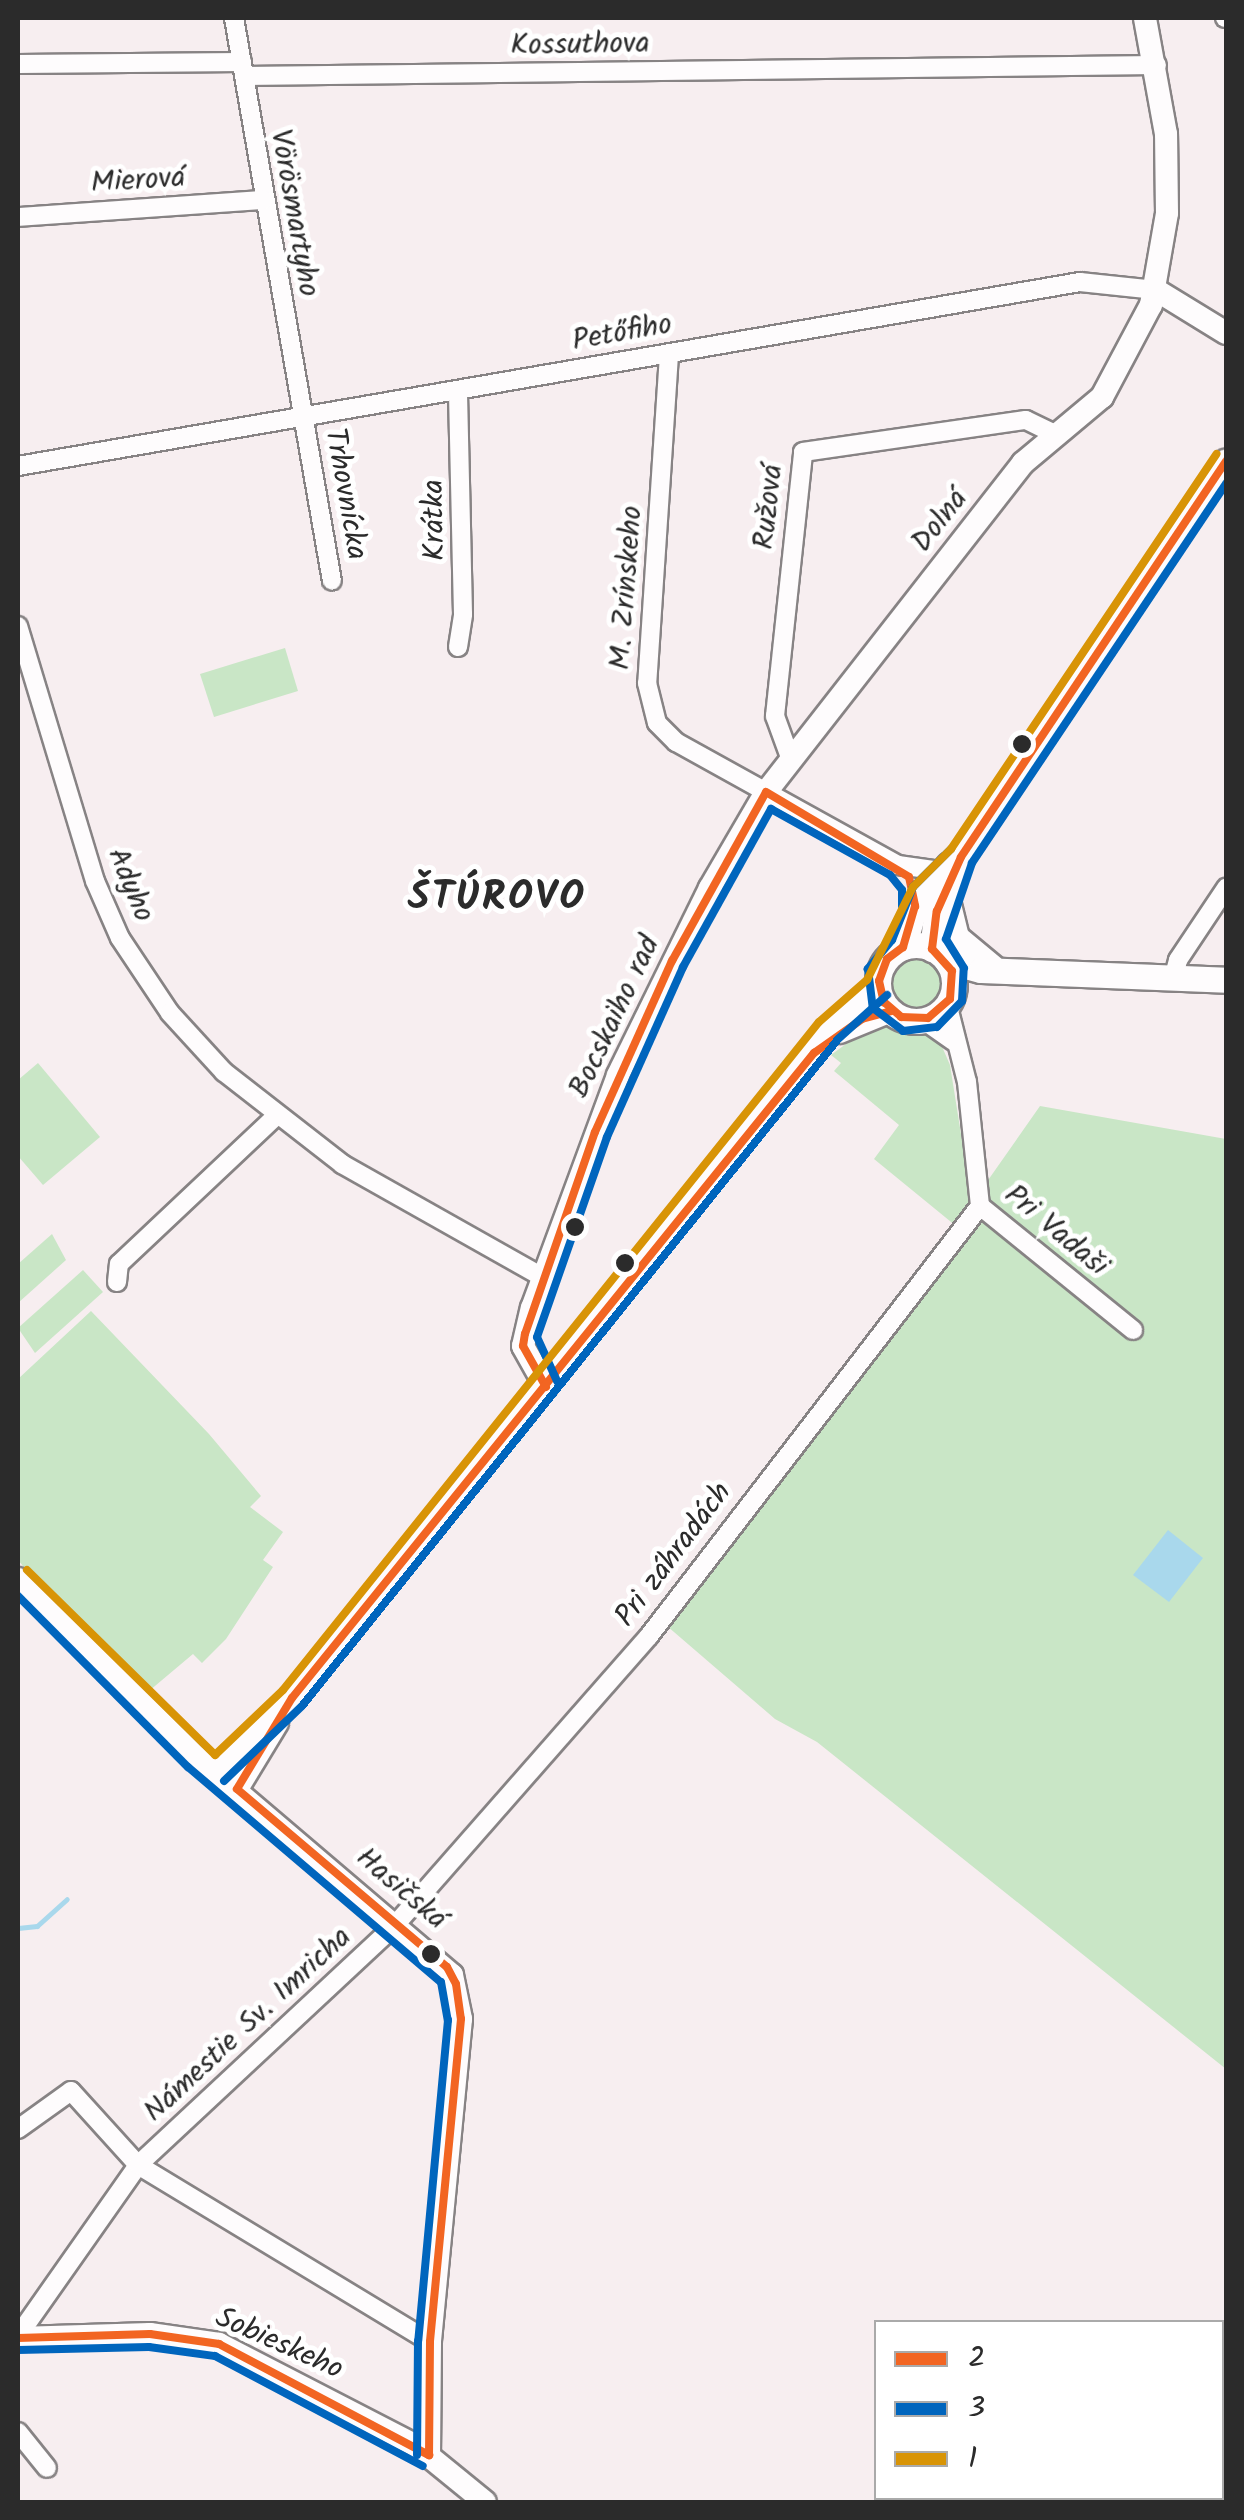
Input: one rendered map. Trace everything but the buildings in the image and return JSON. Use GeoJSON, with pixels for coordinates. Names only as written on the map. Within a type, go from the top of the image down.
{"type":"FeatureCollection","features":[{"type":"Feature","properties":{"kind":"main road"},"geometry":{"type":"LineString","coordinates":[[1042,972],[949,999],[923,1020],[891,1011],[878,986],[886,959],[903,947],[915,906],[949,872],[1226,461]]}},
{"type":"Feature","properties":{"kind":"main road"},"geometry":{"type":"LineString","coordinates":[[949,872],[940,955],[949,999]]}},
{"type":"Feature","properties":{"kind":"main road"},"geometry":{"type":"LineString","coordinates":[[949,872],[956,937],[996,970]]}},
{"type":"Feature","properties":{"kind":"main road"},"geometry":{"type":"LineString","coordinates":[[903,947],[996,970],[1226,980]]}},
{"type":"Feature","properties":{"kind":"street","name":"Vörösmartyho"},"geometry":{"type":"LineString","coordinates":[[234,18],[304,416]]}},
{"type":"Feature","properties":{"kind":"street","name":"Dolná"},"geometry":{"type":"LineString","coordinates":[[766,792],[1023,463],[1053,434],[1102,398],[1156,290],[1167,213],[1157,65],[1145,18]]}},
{"type":"Feature","properties":{"kind":"street","name":"Kossuthova"},"geometry":{"type":"LineString","coordinates":[[18,64],[242,69],[1157,65]]}},
{"type":"Feature","properties":{"kind":"street","name":"Mierová"},"geometry":{"type":"LineString","coordinates":[[18,217],[263,200]]}},
{"type":"Feature","properties":{"kind":"street","name":"Petőfiho"},"geometry":{"type":"LineString","coordinates":[[18,466],[1080,282],[1156,290],[1226,332]]}},
{"type":"Feature","properties":{"kind":"street","name":"M. Zrínskeho"},"geometry":{"type":"LineString","coordinates":[[669,355],[648,703],[676,742],[898,865]]}},
{"type":"Feature","properties":{"kind":"street","name":"Krátka"},"geometry":{"type":"LineString","coordinates":[[458,392],[463,614],[458,647]]}},
{"type":"Feature","properties":{"kind":"street","name":"Trhovnícka"},"geometry":{"type":"LineString","coordinates":[[304,416],[332,580]]}},
{"type":"Feature","properties":{"kind":"street","name":"Ružová"},"geometry":{"type":"LineString","coordinates":[[791,760],[775,716],[803,452],[1026,420],[1053,434]]}},
{"type":"Feature","properties":{"kind":"street","name":"Adyho"},"geometry":{"type":"LineString","coordinates":[[18,626],[68,798],[120,938],[170,1013],[276,1117],[342,1164],[544,1278]]}},
{"type":"Feature","properties":{"kind":"street","name":"Bocskaiho rad"},"geometry":{"type":"LineString","coordinates":[[546,1386],[523,1346],[544,1278],[641,1023],[766,792]]}},
{"type":"Feature","properties":{"kind":"street"},"geometry":{"type":"LineString","coordinates":[[898,865],[949,872]]}},
{"type":"Feature","properties":{"kind":"street"},"geometry":{"type":"LineString","coordinates":[[898,865],[914,886],[915,906]]}},
{"type":"Feature","properties":{"kind":"street"},"geometry":{"type":"LineString","coordinates":[[1172,978],[1226,888]]}},
{"type":"Feature","properties":{"kind":"street"},"geometry":{"type":"LineString","coordinates":[[214,1772],[292,1698],[845,1012],[878,986]]}},
{"type":"Feature","properties":{"kind":"street","name":"Pri Vadaši"},"geometry":{"type":"LineString","coordinates":[[949,999],[953,1040],[967,1082],[980,1206],[1133,1330]]}},
{"type":"Feature","properties":{"kind":"street"},"geometry":{"type":"LineString","coordinates":[[814,1053],[862,1018],[891,1011]]}},
{"type":"Feature","properties":{"kind":"street"},"geometry":{"type":"LineString","coordinates":[[923,1020],[953,1040]]}},
{"type":"Feature","properties":{"kind":"street"},"geometry":{"type":"LineString","coordinates":[[118,1282],[119,1264],[276,1117]]}},
{"type":"Feature","properties":{"kind":"street","name":"Pri záhradách"},"geometry":{"type":"LineString","coordinates":[[396,1924],[649,1636],[980,1206]]}},
{"type":"Feature","properties":{"kind":"street","name":"Hasičská"},"geometry":{"type":"LineString","coordinates":[[18,1579],[214,1772],[447,1967],[460,2004],[430,2342],[428,2455]]}},
{"type":"Feature","properties":{"kind":"street"},"geometry":{"type":"LineString","coordinates":[[238,1789],[292,1698]]}},
{"type":"Feature","properties":{"kind":"street","name":"Námestie Sv. Imricha"},"geometry":{"type":"LineString","coordinates":[[18,2337],[138,2165],[396,1924]]}},
{"type":"Feature","properties":{"kind":"street"},"geometry":{"type":"LineString","coordinates":[[18,2130],[71,2091],[138,2165]]}},
{"type":"Feature","properties":{"kind":"street","name":"Námestie Sv. Imricha"},"geometry":{"type":"LineString","coordinates":[[138,2165],[430,2342]]}},
{"type":"Feature","properties":{"kind":"street","name":"Sobieskeho"},"geometry":{"type":"LineString","coordinates":[[18,2337],[150,2334],[219,2344],[363,2415],[428,2455],[481,2501]]}},
{"type":"Feature","properties":{"kind":"street"},"geometry":{"type":"LineString","coordinates":[[18,2432],[46,2468]]}},
{"type":"Feature","properties":{"kind":"green space"},"geometry":{"type":"Polygon","coordinates":[[[285,648],[298,691],[214,717],[200,674],[285,648]]]}},
{"type":"Feature","properties":{"kind":"green space"},"geometry":{"type":"Polygon","coordinates":[[[917,956],[936,964],[944,983],[936,1002],[917,1010],[898,1002],[890,983],[898,964],[917,956]]]}},
{"type":"Feature","properties":{"kind":"green space"},"geometry":{"type":"Polygon","coordinates":[[[877,1021],[937,1035],[950,1065],[972,1203],[1040,1106],[1226,1139],[1226,2069],[817,1742],[775,1719],[667,1626],[660,1607],[956,1226],[874,1159],[899,1125],[834,1071],[841,1063],[831,1055],[877,1021]]]}},
{"type":"Feature","properties":{"kind":"green space"},"geometry":{"type":"Polygon","coordinates":[[[38,1063],[100,1137],[43,1185],[18,1156],[18,1080],[38,1063]]]}},
{"type":"Feature","properties":{"kind":"green space"},"geometry":{"type":"Polygon","coordinates":[[[52,1234],[66,1260],[18,1303],[18,1264],[52,1234]]]}},
{"type":"Feature","properties":{"kind":"green space"},"geometry":{"type":"Polygon","coordinates":[[[83,1270],[103,1292],[35,1353],[18,1328],[83,1270]]]}},
{"type":"Feature","properties":{"kind":"green space"},"geometry":{"type":"Polygon","coordinates":[[[91,1311],[209,1434],[261,1496],[250,1507],[283,1532],[263,1560],[273,1567],[226,1639],[202,1663],[193,1654],[149,1691],[58,1608],[18,1560],[18,1379],[91,1311]]]}},
{"type":"Feature","properties":{"kind":"water"},"geometry":{"type":"Polygon","coordinates":[[[1168,1530],[1203,1558],[1169,1602],[1133,1575],[1168,1530]]]}},
{"type":"Feature","properties":{"kind":"waterway"},"geometry":{"type":"LineString","coordinates":[[18,1928],[37,1926],[67,1899]]}},
{"type":"Feature","properties":{"kind":"transit line","name":"1"},"geometry":{"type":"LineString","coordinates":[[27,1570],[215,1755],[283,1690],[819,1022],[867,980],[913,887],[951,849],[1216,454]]}},
{"type":"Feature","properties":{"kind":"transit line","name":"2"},"geometry":{"type":"LineString","coordinates":[[932,949],[937,911],[961,857],[1226,461]]}},
{"type":"Feature","properties":{"kind":"transit line","name":"3"},"geometry":{"type":"LineString","coordinates":[[951,849],[913,887],[892,940],[868,969],[873,1008],[903,1031],[937,1027],[962,1001],[964,968],[946,939],[972,863],[1226,483]]}},
{"type":"Feature","properties":{"kind":"transit line","name":"2"},"geometry":{"type":"LineString","coordinates":[[546,1387],[523,1346],[525,1334],[595,1132],[672,961],[766,792],[909,877],[915,906],[903,947],[887,959],[879,981],[884,1002],[901,1017],[928,1018],[950,999],[952,971],[932,949]]}},
{"type":"Feature","properties":{"kind":"transit line","name":"3"},"geometry":{"type":"LineString","coordinates":[[557,1381],[537,1337],[607,1137],[683,967],[771,809],[890,875],[902,890],[902,906]]}},
{"type":"Feature","properties":{"kind":"transit line","name":"3"},"geometry":{"type":"LineString","coordinates":[[224,1781],[302,1706],[838,1039],[887,995]]}},
{"type":"Feature","properties":{"kind":"transit line","name":"2"},"geometry":{"type":"LineString","coordinates":[[237,1789],[292,1698],[814,1053],[862,1019],[891,1011]]}},
{"type":"Feature","properties":{"kind":"transit line","name":"3"},"geometry":{"type":"LineString","coordinates":[[18,1596],[188,1767],[441,1982],[448,2020],[418,2341],[417,2455]]}},
{"type":"Feature","properties":{"kind":"transit line","name":"2"},"geometry":{"type":"LineString","coordinates":[[237,1789],[447,1967],[456,1984],[461,2019],[430,2342],[429,2455]]}},
{"type":"Feature","properties":{"kind":"transit line","name":"2"},"geometry":{"type":"LineString","coordinates":[[18,2338],[150,2334],[219,2344],[429,2455]]}},
{"type":"Feature","properties":{"kind":"transit line","name":"3"},"geometry":{"type":"LineString","coordinates":[[18,2350],[149,2347],[215,2356],[423,2466]]}},
{"type":"Feature","properties":{"kind":"district","name":"ŠTÚROVO"},"geometry":{"type":"Point","coordinates":[497,898]}}]}
